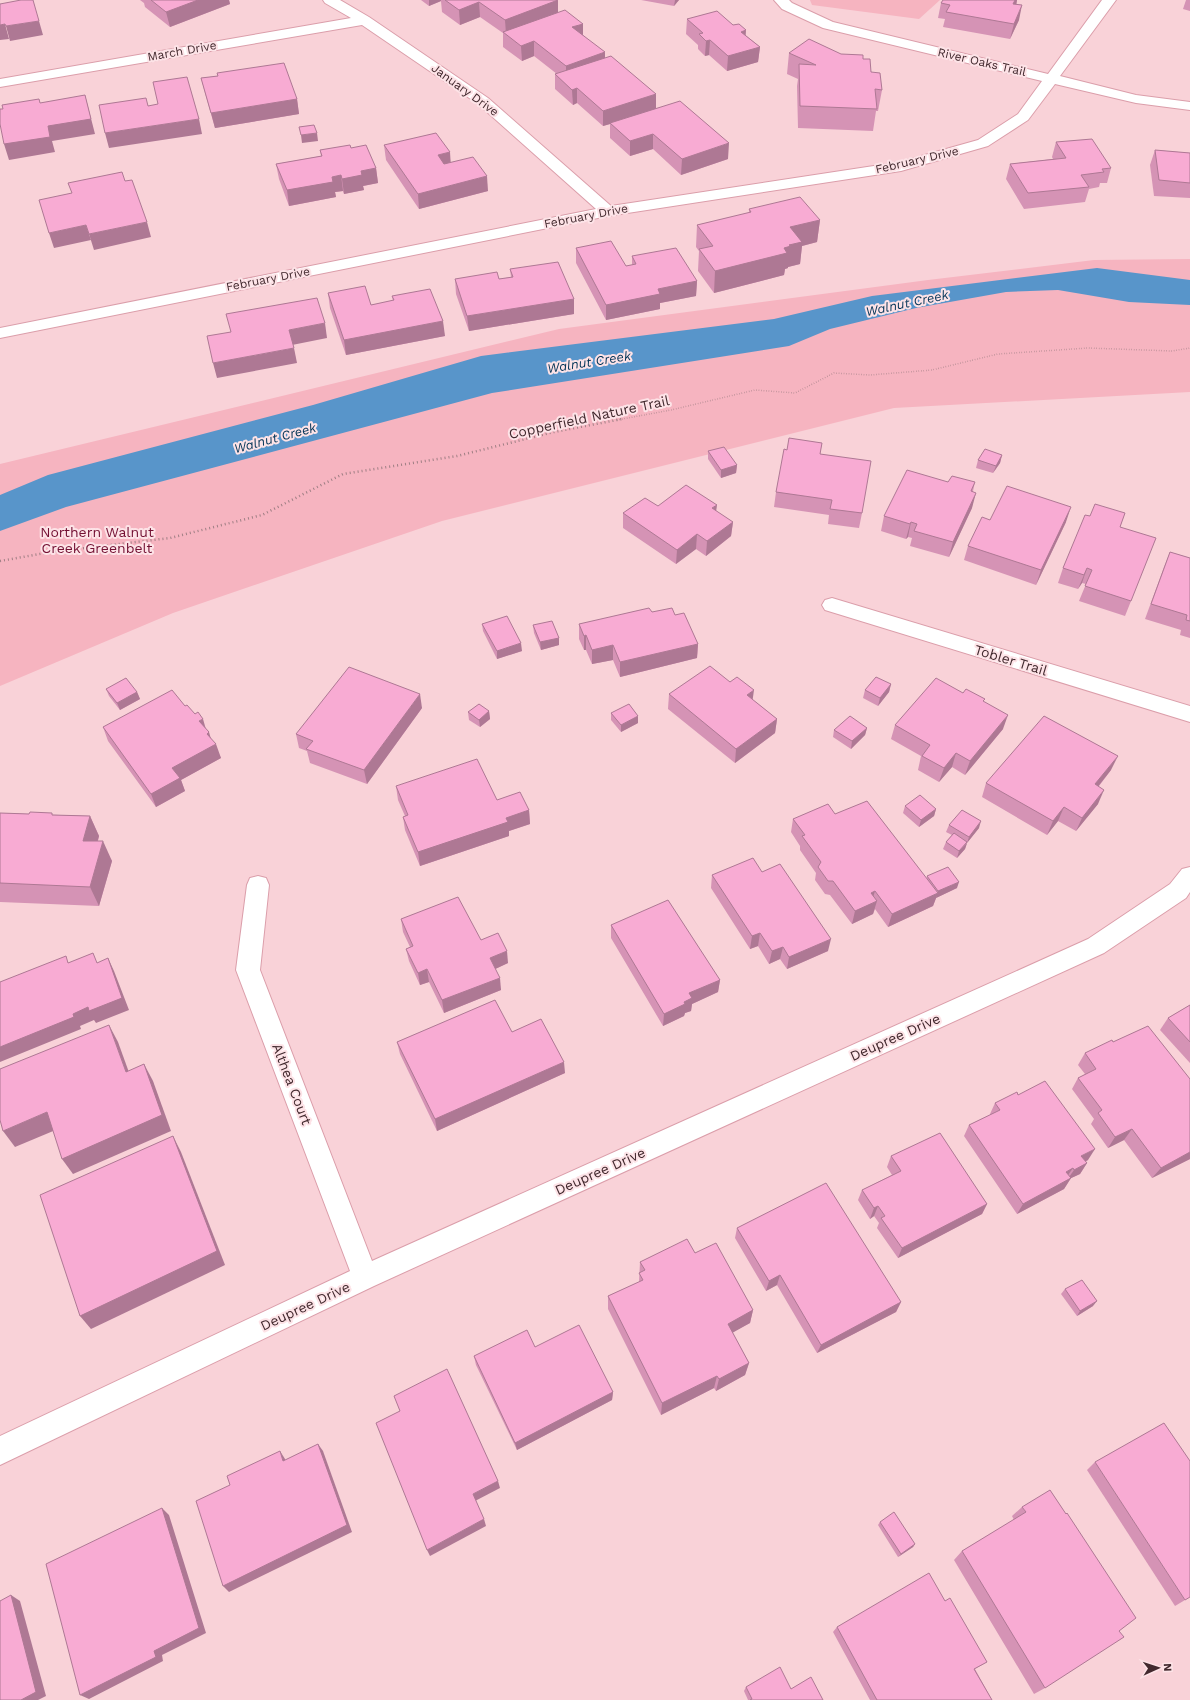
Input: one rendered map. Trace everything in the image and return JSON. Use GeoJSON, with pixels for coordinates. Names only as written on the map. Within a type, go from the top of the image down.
{"type":"FeatureCollection","features":[{"type":"Feature","properties":{"kind":"street","name":"January Drive"},"geometry":{"type":"LineString","coordinates":[[330,0],[364,20],[483,100],[608,211]]}},
{"type":"Feature","properties":{"kind":"street","name":"River Oaks Trail"},"geometry":{"type":"LineString","coordinates":[[781,0],[786,6],[828,25],[1136,99],[1190,106]]}},
{"type":"Feature","properties":{"kind":"street","name":"February Drive"},"geometry":{"type":"LineString","coordinates":[[0,333],[608,211],[900,166],[983,143],[1023,117],[1109,0]]}},
{"type":"Feature","properties":{"kind":"street","name":"March Drive"},"geometry":{"type":"LineString","coordinates":[[0,83],[364,20]]}},
{"type":"Feature","properties":{"kind":"street","name":"Tobler Trail"},"geometry":{"type":"LineString","coordinates":[[832,605],[1190,714]]}},
{"type":"Feature","properties":{"kind":"street","name":"Deupree Drive"},"geometry":{"type":"LineString","coordinates":[[0,1451],[365,1277],[1096,946],[1178,891],[1190,876]]}},
{"type":"Feature","properties":{"kind":"street","name":"Althea Court"},"geometry":{"type":"LineString","coordinates":[[258,885],[248,970],[365,1277]]}},
{"type":"Feature","properties":{"kind":"path","name":"Copperfield Nature Trail"},"geometry":{"type":"LineString","coordinates":[[0,561],[51,552],[170,538],[262,515],[343,474],[457,456],[554,432],[671,410],[755,390],[795,393],[834,373],[870,375],[932,370],[998,354],[1088,348],[1172,351],[1190,348]]}},
{"type":"Feature","properties":{"kind":"green space"},"geometry":{"type":"Polygon","coordinates":[[[810,0],[940,0],[919,19],[812,5],[810,0]]]}},
{"type":"Feature","properties":{"kind":"green space","name":"Northern Walnut Creek Greenbelt"},"geometry":{"type":"Polygon","coordinates":[[[1190,259],[1190,392],[894,408],[442,521],[173,613],[0,686],[0,464],[559,329],[928,280],[1094,260],[1190,259]]]}},
{"type":"Feature","properties":{"kind":"water","name":"Walnut Creek"},"geometry":{"type":"Polygon","coordinates":[[[1097,268],[1190,280],[1190,305],[1129,302],[1058,290],[1006,292],[916,308],[830,329],[789,346],[492,393],[66,507],[0,531],[0,495],[48,475],[313,405],[481,356],[774,319],[872,296],[1097,268]]]}},
{"type":"Feature","properties":{"kind":"building"},"geometry":{"type":"Polygon","coordinates":[[[21,0],[33,0],[39,21],[6,26],[5,24],[0,25],[0,4],[21,0]]]}},
{"type":"Feature","properties":{"kind":"building"},"geometry":{"type":"Polygon","coordinates":[[[151,0],[198,0],[166,12],[151,0]]]}},
{"type":"Feature","properties":{"kind":"building"},"geometry":{"type":"Polygon","coordinates":[[[445,0],[558,0],[505,20],[479,2],[459,10],[445,0]]]}},
{"type":"Feature","properties":{"kind":"building"},"geometry":{"type":"Polygon","coordinates":[[[943,0],[1015,0],[1013,4],[1022,5],[1014,24],[946,12],[950,5],[941,3],[943,0]]]}},
{"type":"Feature","properties":{"kind":"building"},"geometry":{"type":"Polygon","coordinates":[[[565,10],[583,24],[572,27],[605,52],[566,66],[534,41],[521,46],[503,32],[565,10]]]}},
{"type":"Feature","properties":{"kind":"building"},"geometry":{"type":"Polygon","coordinates":[[[717,11],[733,25],[739,24],[746,30],[741,32],[760,47],[728,56],[710,40],[706,41],[699,34],[703,33],[687,19],[717,11]]]}},
{"type":"Feature","properties":{"kind":"building"},"geometry":{"type":"Polygon","coordinates":[[[809,39],[841,54],[863,55],[863,59],[870,59],[871,72],[880,73],[882,90],[875,89],[877,109],[800,106],[799,64],[816,65],[789,53],[809,39]]]}},
{"type":"Feature","properties":{"kind":"building"},"geometry":{"type":"Polygon","coordinates":[[[611,56],[656,94],[603,111],[577,88],[572,90],[555,74],[611,56]]]}},
{"type":"Feature","properties":{"kind":"building"},"geometry":{"type":"Polygon","coordinates":[[[284,63],[297,99],[211,113],[201,78],[218,76],[217,73],[284,63]]]}},
{"type":"Feature","properties":{"kind":"building"},"geometry":{"type":"Polygon","coordinates":[[[187,77],[199,119],[105,133],[99,105],[146,98],[148,106],[158,104],[153,82],[187,77]]]}},
{"type":"Feature","properties":{"kind":"building"},"geometry":{"type":"Polygon","coordinates":[[[85,95],[91,119],[48,126],[50,137],[4,144],[0,124],[0,109],[3,109],[2,105],[39,99],[40,103],[85,95]]]}},
{"type":"Feature","properties":{"kind":"building"},"geometry":{"type":"Polygon","coordinates":[[[680,101],[729,143],[682,159],[653,134],[630,141],[610,123],[680,101]]]}},
{"type":"Feature","properties":{"kind":"building"},"geometry":{"type":"Polygon","coordinates":[[[314,125],[317,133],[301,135],[299,127],[314,125]]]}},
{"type":"Feature","properties":{"kind":"building"},"geometry":{"type":"Polygon","coordinates":[[[436,133],[450,152],[438,155],[444,164],[473,157],[487,176],[418,194],[384,145],[436,133]]]}},
{"type":"Feature","properties":{"kind":"building"},"geometry":{"type":"Polygon","coordinates":[[[1092,139],[1111,168],[1102,169],[1104,172],[1081,175],[1089,187],[1028,193],[1010,164],[1066,158],[1056,142],[1092,139]]]}},
{"type":"Feature","properties":{"kind":"building"},"geometry":{"type":"Polygon","coordinates":[[[350,145],[351,148],[366,145],[376,168],[361,171],[362,175],[342,179],[341,175],[332,177],[333,182],[287,190],[276,164],[322,156],[320,150],[350,145]]]}},
{"type":"Feature","properties":{"kind":"building"},"geometry":{"type":"Polygon","coordinates":[[[1155,150],[1190,153],[1190,183],[1159,180],[1155,150]]]}},
{"type":"Feature","properties":{"kind":"building"},"geometry":{"type":"Polygon","coordinates":[[[122,172],[125,181],[132,180],[147,222],[89,234],[86,225],[49,233],[39,200],[72,193],[68,183],[122,172]]]}},
{"type":"Feature","properties":{"kind":"building"},"geometry":{"type":"Polygon","coordinates":[[[800,197],[820,220],[790,227],[802,242],[789,245],[791,246],[784,248],[787,253],[715,271],[699,249],[713,246],[697,225],[751,212],[749,209],[800,197]]]}},
{"type":"Feature","properties":{"kind":"building"},"geometry":{"type":"Polygon","coordinates":[[[611,241],[626,266],[636,264],[632,256],[676,248],[697,281],[658,289],[660,294],[606,305],[576,248],[611,241]]]}},
{"type":"Feature","properties":{"kind":"building"},"geometry":{"type":"Polygon","coordinates":[[[558,262],[574,299],[467,316],[455,279],[497,272],[499,279],[513,277],[510,269],[558,262]]]}},
{"type":"Feature","properties":{"kind":"building"},"geometry":{"type":"Polygon","coordinates":[[[365,286],[371,305],[394,300],[392,296],[430,289],[443,321],[344,340],[328,293],[365,286]]]}},
{"type":"Feature","properties":{"kind":"building"},"geometry":{"type":"Polygon","coordinates":[[[317,298],[325,323],[289,330],[294,348],[213,363],[207,336],[231,332],[226,314],[317,298]]]}},
{"type":"Feature","properties":{"kind":"building"},"geometry":{"type":"Polygon","coordinates":[[[789,438],[822,443],[820,454],[871,461],[862,513],[830,509],[832,500],[776,492],[784,449],[787,450],[789,438]]]}},
{"type":"Feature","properties":{"kind":"building"},"geometry":{"type":"Polygon","coordinates":[[[724,447],[737,465],[721,470],[708,451],[724,447]]]}},
{"type":"Feature","properties":{"kind":"building"},"geometry":{"type":"Polygon","coordinates":[[[985,449],[1002,455],[996,466],[978,460],[985,449]]]}},
{"type":"Feature","properties":{"kind":"building"},"geometry":{"type":"Polygon","coordinates":[[[907,470],[948,482],[952,476],[975,482],[971,491],[976,493],[953,542],[914,531],[917,524],[911,522],[910,524],[884,516],[907,470]]]}},
{"type":"Feature","properties":{"kind":"building"},"geometry":{"type":"Polygon","coordinates":[[[686,485],[717,505],[712,508],[733,522],[707,541],[697,534],[677,550],[623,513],[645,498],[658,506],[686,485]]]}},
{"type":"Feature","properties":{"kind":"building"},"geometry":{"type":"Polygon","coordinates":[[[1007,486],[1071,507],[1041,570],[968,546],[982,517],[990,520],[1007,486]]]}},
{"type":"Feature","properties":{"kind":"building"},"geometry":{"type":"Polygon","coordinates":[[[1095,504],[1125,513],[1120,527],[1156,538],[1131,601],[1085,586],[1092,570],[1087,568],[1084,575],[1063,568],[1085,515],[1090,516],[1095,504]]]}},
{"type":"Feature","properties":{"kind":"building"},"geometry":{"type":"Polygon","coordinates":[[[1170,552],[1190,558],[1190,621],[1186,620],[1187,615],[1151,604],[1170,552]]]}},
{"type":"Feature","properties":{"kind":"building"},"geometry":{"type":"Polygon","coordinates":[[[649,608],[652,612],[672,608],[675,615],[684,613],[698,644],[620,662],[613,645],[592,650],[586,635],[584,636],[579,624],[649,608]]]}},
{"type":"Feature","properties":{"kind":"building"},"geometry":{"type":"Polygon","coordinates":[[[507,616],[521,643],[497,651],[482,624],[507,616]]]}},
{"type":"Feature","properties":{"kind":"building"},"geometry":{"type":"Polygon","coordinates":[[[552,621],[559,638],[540,642],[533,625],[552,621]]]}},
{"type":"Feature","properties":{"kind":"building"},"geometry":{"type":"Polygon","coordinates":[[[710,666],[730,682],[737,677],[754,690],[747,695],[777,719],[736,749],[669,694],[710,666]]]}},
{"type":"Feature","properties":{"kind":"building"},"geometry":{"type":"Polygon","coordinates":[[[349,667],[420,694],[364,770],[306,749],[313,741],[296,734],[349,667]]]}},
{"type":"Feature","properties":{"kind":"building"},"geometry":{"type":"Polygon","coordinates":[[[876,677],[891,684],[880,698],[865,690],[876,677]]]}},
{"type":"Feature","properties":{"kind":"building"},"geometry":{"type":"Polygon","coordinates":[[[126,678],[137,692],[117,703],[106,689],[126,678]]]}},
{"type":"Feature","properties":{"kind":"building"},"geometry":{"type":"Polygon","coordinates":[[[936,678],[963,693],[966,689],[985,699],[983,701],[1008,715],[970,761],[956,753],[944,768],[922,756],[930,745],[895,725],[936,678]]]}},
{"type":"Feature","properties":{"kind":"building"},"geometry":{"type":"Polygon","coordinates":[[[172,690],[185,706],[187,705],[195,714],[198,712],[203,719],[199,721],[209,732],[207,734],[216,744],[172,768],[180,778],[151,794],[103,727],[172,690]]]}},
{"type":"Feature","properties":{"kind":"building"},"geometry":{"type":"Polygon","coordinates":[[[479,704],[489,711],[479,720],[468,712],[479,704]]]}},
{"type":"Feature","properties":{"kind":"building"},"geometry":{"type":"Polygon","coordinates":[[[629,704],[638,716],[621,725],[611,713],[629,704]]]}},
{"type":"Feature","properties":{"kind":"building"},"geometry":{"type":"Polygon","coordinates":[[[850,716],[867,728],[852,741],[834,730],[850,716]]]}},
{"type":"Feature","properties":{"kind":"building"},"geometry":{"type":"Polygon","coordinates":[[[1044,716],[1118,756],[1095,784],[1104,790],[1082,818],[1064,807],[1053,821],[986,783],[1044,716]]]}},
{"type":"Feature","properties":{"kind":"building"},"geometry":{"type":"Polygon","coordinates":[[[477,759],[497,800],[520,792],[529,810],[506,818],[508,822],[418,852],[403,817],[408,815],[396,786],[477,759]]]}},
{"type":"Feature","properties":{"kind":"building"},"geometry":{"type":"Polygon","coordinates":[[[920,795],[936,809],[921,820],[905,806],[920,795]]]}},
{"type":"Feature","properties":{"kind":"building"},"geometry":{"type":"Polygon","coordinates":[[[867,801],[938,893],[892,914],[875,891],[871,893],[877,901],[855,911],[833,881],[828,881],[818,867],[821,862],[802,836],[805,835],[793,819],[828,804],[835,814],[867,801]]]}},
{"type":"Feature","properties":{"kind":"building"},"geometry":{"type":"Polygon","coordinates":[[[962,810],[981,821],[969,837],[949,825],[962,810]]]}},
{"type":"Feature","properties":{"kind":"building"},"geometry":{"type":"Polygon","coordinates":[[[30,812],[52,813],[52,815],[90,816],[83,841],[103,841],[90,887],[0,883],[0,813],[29,814],[30,812]]]}},
{"type":"Feature","properties":{"kind":"building"},"geometry":{"type":"Polygon","coordinates":[[[954,833],[967,842],[959,851],[946,842],[954,833]]]}},
{"type":"Feature","properties":{"kind":"building"},"geometry":{"type":"Polygon","coordinates":[[[753,858],[762,872],[780,864],[831,939],[789,957],[783,947],[772,951],[760,933],[752,936],[712,875],[753,858]]]}},
{"type":"Feature","properties":{"kind":"building"},"geometry":{"type":"Polygon","coordinates":[[[948,867],[959,882],[938,891],[927,876],[948,867]]]}},
{"type":"Feature","properties":{"kind":"building"},"geometry":{"type":"Polygon","coordinates":[[[458,897],[481,940],[498,933],[507,951],[490,958],[500,978],[442,1000],[427,969],[418,973],[406,949],[413,946],[401,919],[458,897]]]}},
{"type":"Feature","properties":{"kind":"building"},"geometry":{"type":"Polygon","coordinates":[[[668,900],[720,980],[689,993],[692,998],[684,1002],[685,1004],[664,1014],[611,925],[668,900]]]}},
{"type":"Feature","properties":{"kind":"building"},"geometry":{"type":"Polygon","coordinates":[[[93,953],[97,963],[108,958],[122,998],[89,1011],[88,1007],[73,1014],[74,1017],[0,1047],[0,982],[66,956],[68,963],[93,953]]]}},
{"type":"Feature","properties":{"kind":"building"},"geometry":{"type":"Polygon","coordinates":[[[495,1000],[512,1032],[541,1019],[564,1062],[435,1119],[397,1042],[495,1000]]]}},
{"type":"Feature","properties":{"kind":"building"},"geometry":{"type":"Polygon","coordinates":[[[1190,1005],[1190,1042],[1168,1018],[1190,1005]]]}},
{"type":"Feature","properties":{"kind":"building"},"geometry":{"type":"Polygon","coordinates":[[[109,1025],[126,1072],[144,1064],[162,1115],[62,1159],[47,1112],[3,1131],[0,1120],[0,1069],[109,1025]]]}},
{"type":"Feature","properties":{"kind":"building"},"geometry":{"type":"Polygon","coordinates":[[[1148,1026],[1190,1079],[1190,1152],[1161,1168],[1132,1129],[1115,1137],[1098,1113],[1102,1110],[1078,1078],[1096,1069],[1085,1053],[1112,1040],[1113,1042],[1148,1026]]]}},
{"type":"Feature","properties":{"kind":"building"},"geometry":{"type":"Polygon","coordinates":[[[1045,1081],[1095,1149],[1081,1156],[1087,1163],[1074,1170],[1073,1168],[1066,1172],[1071,1178],[1023,1204],[969,1125],[1000,1110],[995,1103],[1017,1092],[1018,1095],[1045,1081]]]}},
{"type":"Feature","properties":{"kind":"building"},"geometry":{"type":"Polygon","coordinates":[[[940,1133],[987,1204],[902,1248],[881,1218],[885,1216],[878,1206],[874,1208],[862,1190],[901,1171],[891,1156],[940,1133]]]}},
{"type":"Feature","properties":{"kind":"building"},"geometry":{"type":"Polygon","coordinates":[[[173,1136],[217,1251],[80,1316],[40,1195],[173,1136]]]}},
{"type":"Feature","properties":{"kind":"building"},"geometry":{"type":"Polygon","coordinates":[[[826,1183],[901,1302],[821,1345],[780,1275],[769,1281],[737,1228],[826,1183]]]}},
{"type":"Feature","properties":{"kind":"building"},"geometry":{"type":"Polygon","coordinates":[[[687,1239],[695,1253],[716,1243],[753,1310],[728,1324],[749,1363],[719,1379],[717,1376],[662,1403],[608,1296],[643,1280],[639,1273],[645,1270],[640,1262],[687,1239]]]}},
{"type":"Feature","properties":{"kind":"building"},"geometry":{"type":"Polygon","coordinates":[[[1082,1280],[1097,1301],[1080,1311],[1065,1289],[1082,1280]]]}},
{"type":"Feature","properties":{"kind":"building"},"geometry":{"type":"Polygon","coordinates":[[[579,1325],[613,1392],[515,1443],[474,1356],[527,1330],[535,1347],[579,1325]]]}},
{"type":"Feature","properties":{"kind":"building"},"geometry":{"type":"Polygon","coordinates":[[[447,1369],[498,1481],[473,1494],[484,1519],[427,1550],[376,1423],[400,1411],[394,1396],[447,1369]]]}},
{"type":"Feature","properties":{"kind":"building"},"geometry":{"type":"Polygon","coordinates":[[[1164,1423],[1190,1461],[1190,1597],[1185,1600],[1095,1462],[1164,1423]]]}},
{"type":"Feature","properties":{"kind":"building"},"geometry":{"type":"Polygon","coordinates":[[[318,1444],[347,1525],[223,1586],[196,1501],[230,1485],[227,1476],[280,1451],[283,1461],[318,1444]]]}},
{"type":"Feature","properties":{"kind":"building"},"geometry":{"type":"Polygon","coordinates":[[[1050,1490],[1066,1514],[1067,1513],[1136,1618],[1119,1631],[1124,1637],[1045,1688],[962,1551],[1026,1512],[1022,1507],[1050,1490]]]}},
{"type":"Feature","properties":{"kind":"building"},"geometry":{"type":"Polygon","coordinates":[[[162,1508],[199,1628],[154,1651],[156,1657],[80,1695],[46,1564],[162,1508]]]}},
{"type":"Feature","properties":{"kind":"building"},"geometry":{"type":"Polygon","coordinates":[[[894,1512],[915,1544],[901,1554],[880,1522],[894,1512]]]}},
{"type":"Feature","properties":{"kind":"building"},"geometry":{"type":"Polygon","coordinates":[[[929,1573],[945,1601],[950,1598],[987,1662],[974,1669],[992,1700],[877,1700],[837,1627],[929,1573]]]}},
{"type":"Feature","properties":{"kind":"building"},"geometry":{"type":"Polygon","coordinates":[[[11,1595],[36,1692],[21,1700],[0,1700],[0,1601],[11,1595]]]}},
{"type":"Feature","properties":{"kind":"building"},"geometry":{"type":"Polygon","coordinates":[[[780,1667],[791,1689],[811,1677],[823,1700],[750,1700],[752,1699],[746,1687],[780,1667]]]}}]}
